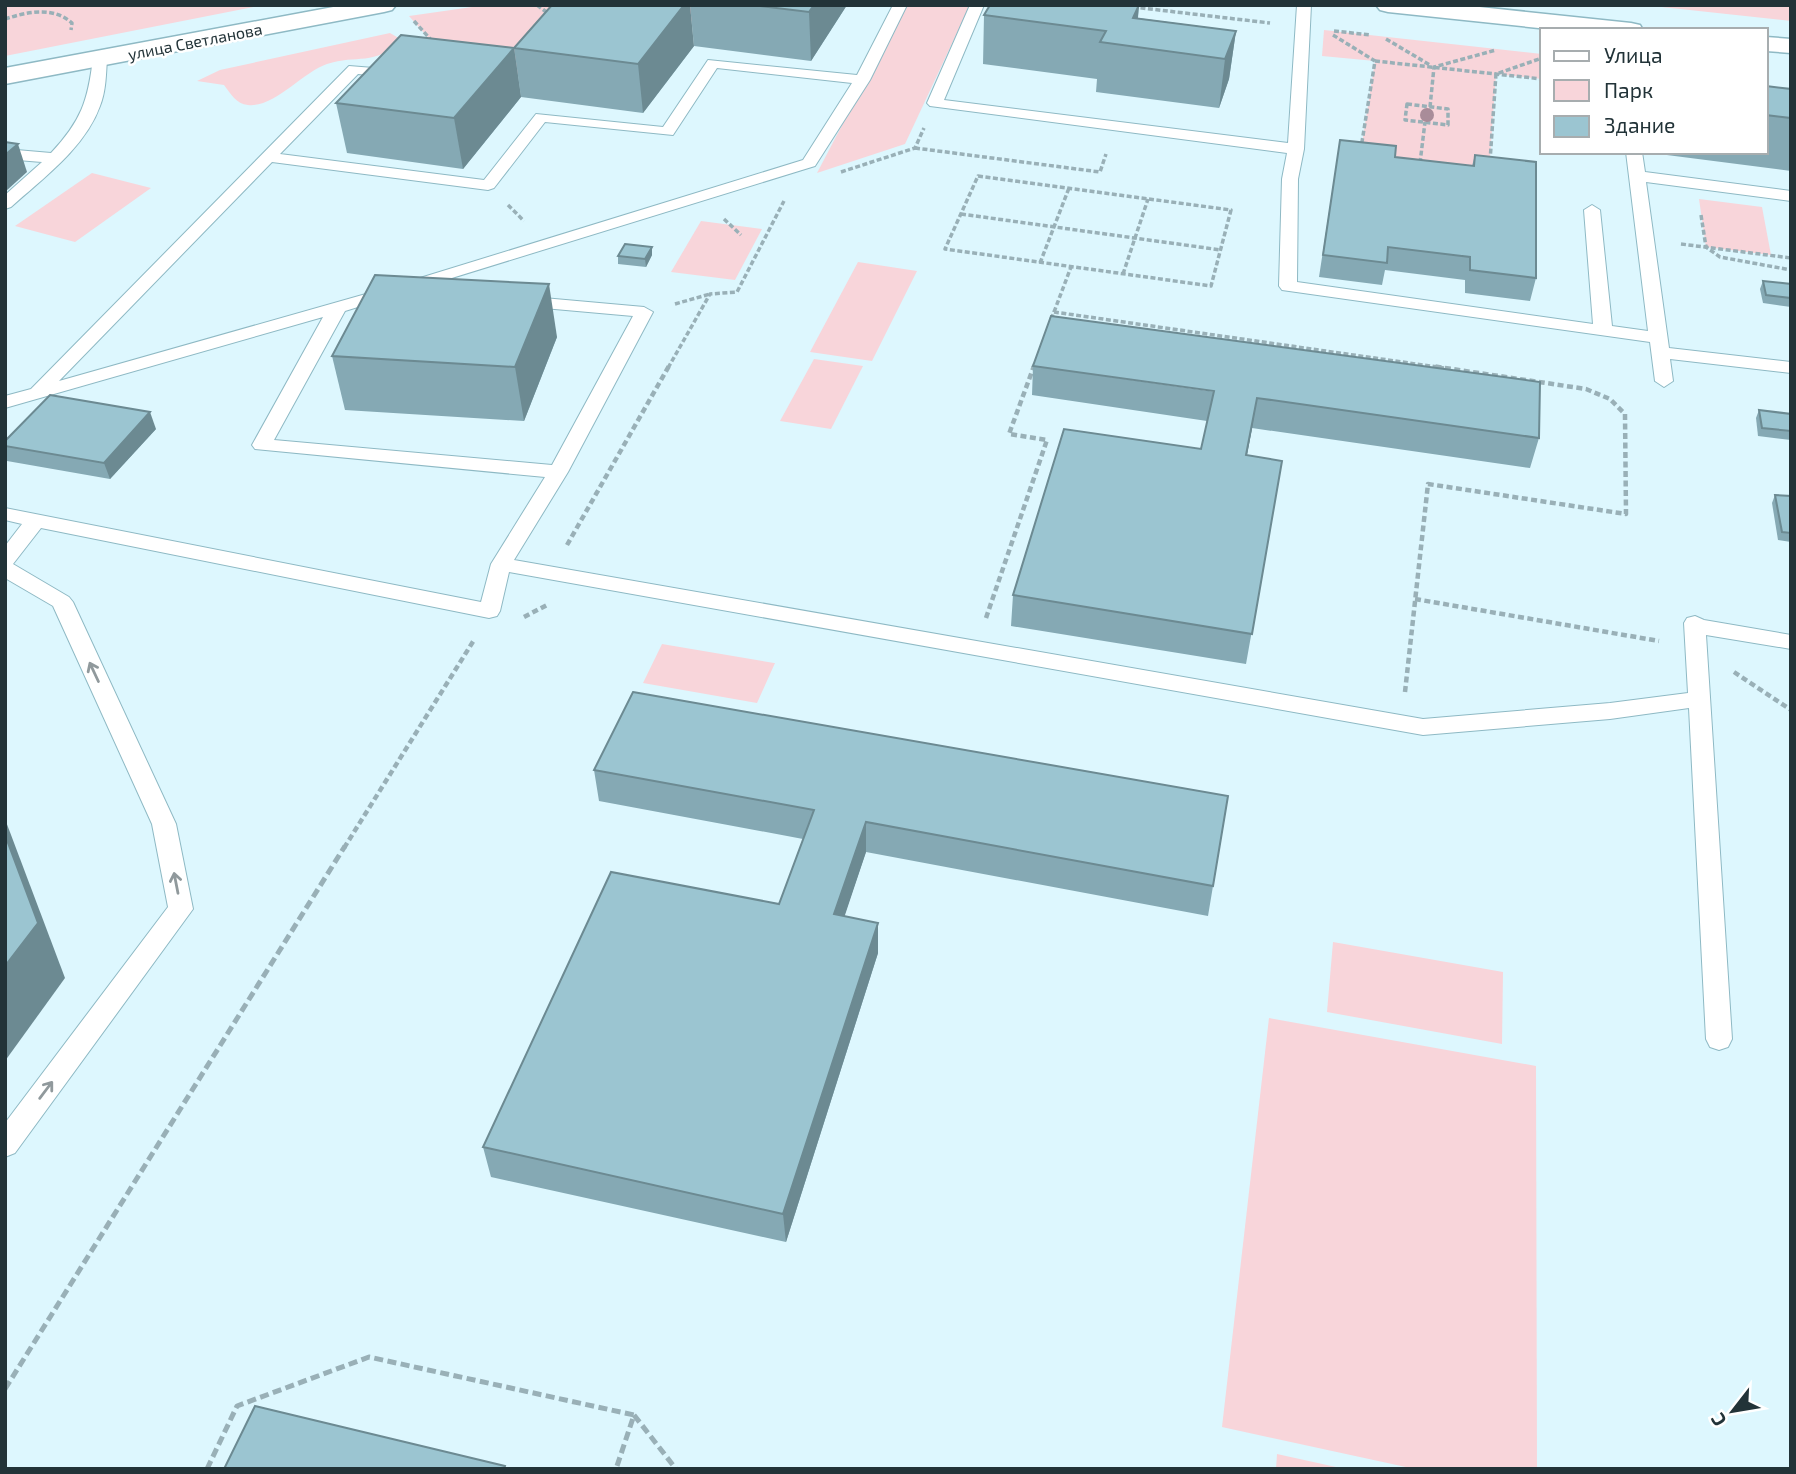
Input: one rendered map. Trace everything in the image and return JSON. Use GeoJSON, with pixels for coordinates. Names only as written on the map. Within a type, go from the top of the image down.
{"type":"FeatureCollection","features":[{"type":"Feature","properties":{"kind":"street","name":"улица Светланова"},"geometry":{"type":"LineString","coordinates":[[5,76],[384,5]]}},
{"type":"Feature","properties":{"kind":"street"},"geometry":{"type":"LineString","coordinates":[[1388,5],[1613,28]]}},
{"type":"Feature","properties":{"kind":"street"},"geometry":{"type":"LineString","coordinates":[[1768,44],[1791,46]]}},
{"type":"Feature","properties":{"kind":"lane"},"geometry":{"type":"LineString","coordinates":[[5,402],[400,290],[809,163],[862,80],[900,5]]}},
{"type":"Feature","properties":{"kind":"lane"},"geometry":{"type":"LineString","coordinates":[[976,5],[935,103],[1296,149]]}},
{"type":"Feature","properties":{"kind":"lane"},"geometry":{"type":"LineString","coordinates":[[1304,5],[1296,149],[1290,179],[1288,286],[1603,330],[1659,345],[1791,368]]}},
{"type":"Feature","properties":{"kind":"lane"},"geometry":{"type":"LineString","coordinates":[[5,204],[55,158],[89,114],[97,91],[100,58]]}},
{"type":"Feature","properties":{"kind":"lane"},"geometry":{"type":"LineString","coordinates":[[270,157],[488,185],[541,117],[667,132],[713,63],[862,80]]}},
{"type":"Feature","properties":{"kind":"lane"},"geometry":{"type":"LineString","coordinates":[[37,393],[354,69],[418,76]]}},
{"type":"Feature","properties":{"kind":"lane"},"geometry":{"type":"LineString","coordinates":[[5,154],[55,158]]}},
{"type":"Feature","properties":{"kind":"lane"},"geometry":{"type":"LineString","coordinates":[[1634,154],[1664,381]]}},
{"type":"Feature","properties":{"kind":"lane"},"geometry":{"type":"LineString","coordinates":[[1637,176],[1791,196]]}},
{"type":"Feature","properties":{"kind":"lane"},"geometry":{"type":"LineString","coordinates":[[1592,210],[1603,330]]}},
{"type":"Feature","properties":{"kind":"lane"},"geometry":{"type":"LineString","coordinates":[[400,290],[456,295]]}},
{"type":"Feature","properties":{"kind":"lane"},"geometry":{"type":"LineString","coordinates":[[5,514],[489,611],[501,564],[558,472],[644,312],[498,299]]}},
{"type":"Feature","properties":{"kind":"lane"},"geometry":{"type":"LineString","coordinates":[[338,307],[262,445],[558,472]]}},
{"type":"Feature","properties":{"kind":"lane"},"geometry":{"type":"LineString","coordinates":[[5,560],[36,520]]}},
{"type":"Feature","properties":{"kind":"lane"},"geometry":{"type":"LineString","coordinates":[[501,564],[1423,727],[1597,713],[1700,699]]}},
{"type":"Feature","properties":{"kind":"lane"},"geometry":{"type":"LineString","coordinates":[[5,569],[62,603],[164,824],[181,909],[5,1144]]}},
{"type":"Feature","properties":{"kind":"lane"},"geometry":{"type":"LineString","coordinates":[[1719,1039],[1695,633],[1791,642]]}},
{"type":"Feature","properties":{"kind":"path"},"geometry":{"type":"LineString","coordinates":[[537,5],[553,17]]}},
{"type":"Feature","properties":{"kind":"path"},"geometry":{"type":"LineString","coordinates":[[5,19],[38,12],[61,15],[72,23],[66,35]]}},
{"type":"Feature","properties":{"kind":"path"},"geometry":{"type":"LineString","coordinates":[[409,16],[432,42],[442,46]]}},
{"type":"Feature","properties":{"kind":"path"},"geometry":{"type":"LineString","coordinates":[[1324,30],[1376,61],[1540,79]]}},
{"type":"Feature","properties":{"kind":"path"},"geometry":{"type":"LineString","coordinates":[[1380,36],[1434,67],[1499,49]]}},
{"type":"Feature","properties":{"kind":"path"},"geometry":{"type":"LineString","coordinates":[[1496,74],[1540,59]]}},
{"type":"Feature","properties":{"kind":"path"},"geometry":{"type":"LineString","coordinates":[[1360,156],[1376,61]]}},
{"type":"Feature","properties":{"kind":"path"},"geometry":{"type":"LineString","coordinates":[[1430,107],[1434,67]]}},
{"type":"Feature","properties":{"kind":"path"},"geometry":{"type":"LineString","coordinates":[[1489,171],[1496,74]]}},
{"type":"Feature","properties":{"kind":"path"},"geometry":{"type":"LineString","coordinates":[[915,148],[935,103]]}},
{"type":"Feature","properties":{"kind":"path"},"geometry":{"type":"LineString","coordinates":[[1407,104],[1448,109],[1448,125],[1425,122],[1405,120],[1407,104]]}},
{"type":"Feature","properties":{"kind":"path"},"geometry":{"type":"LineString","coordinates":[[1408,162],[1420,163],[1425,122]]}},
{"type":"Feature","properties":{"kind":"path"},"geometry":{"type":"LineString","coordinates":[[841,173],[915,148],[1100,172],[1114,125]]}},
{"type":"Feature","properties":{"kind":"path"},"geometry":{"type":"LineString","coordinates":[[551,573],[710,294],[737,292],[791,189],[809,163]]}},
{"type":"Feature","properties":{"kind":"path"},"geometry":{"type":"LineString","coordinates":[[978,176],[1148,198],[1231,209],[1210,286],[945,249],[978,176]]}},
{"type":"Feature","properties":{"kind":"path"},"geometry":{"type":"LineString","coordinates":[[1040,262],[1069,188]]}},
{"type":"Feature","properties":{"kind":"path"},"geometry":{"type":"LineString","coordinates":[[1123,274],[1148,198]]}},
{"type":"Feature","properties":{"kind":"path"},"geometry":{"type":"LineString","coordinates":[[961,214],[1221,250]]}},
{"type":"Feature","properties":{"kind":"path"},"geometry":{"type":"LineString","coordinates":[[1645,240],[1791,258]]}},
{"type":"Feature","properties":{"kind":"path"},"geometry":{"type":"LineString","coordinates":[[1706,247],[1720,257],[1791,270]]}},
{"type":"Feature","properties":{"kind":"path"},"geometry":{"type":"LineString","coordinates":[[1049,324],[1071,267]]}},
{"type":"Feature","properties":{"kind":"path"},"geometry":{"type":"LineString","coordinates":[[1054,312],[1578,387],[1601,392],[1617,402],[1625,414],[1626,514],[1428,484],[1402,724]]}},
{"type":"Feature","properties":{"kind":"path"},"geometry":{"type":"LineString","coordinates":[[975,648],[1047,440],[1009,434],[1036,361]]}},
{"type":"Feature","properties":{"kind":"path"},"geometry":{"type":"LineString","coordinates":[[1415,599],[1607,630],[1695,633],[1791,710]]}},
{"type":"Feature","properties":{"kind":"path"},"geometry":{"type":"LineString","coordinates":[[5,1389],[473,642],[489,611]]}},
{"type":"Feature","properties":{"kind":"path"},"geometry":{"type":"LineString","coordinates":[[207,1469],[237,1406],[369,1357],[634,1415],[676,1469]]}},
{"type":"Feature","properties":{"kind":"path"},"geometry":{"type":"LineString","coordinates":[[616,1469],[634,1415]]}},
{"type":"Feature","properties":{"kind":"green space"},"geometry":{"type":"Polygon","coordinates":[[[5,5],[263,5],[5,56],[5,5]]]}},
{"type":"Feature","properties":{"kind":"green space"},"geometry":{"type":"Polygon","coordinates":[[[486,5],[703,5],[680,36],[561,23],[508,87],[432,42],[409,16],[486,5]]]}},
{"type":"Feature","properties":{"kind":"green space"},"geometry":{"type":"Polygon","coordinates":[[[905,5],[970,5],[905,144],[817,173],[905,5]]]}},
{"type":"Feature","properties":{"kind":"green space"},"geometry":{"type":"Polygon","coordinates":[[[1643,5],[1791,5],[1791,21],[1643,5]]]}},
{"type":"Feature","properties":{"kind":"green space"},"geometry":{"type":"Polygon","coordinates":[[[1324,30],[1540,54],[1540,79],[1496,74],[1489,171],[1360,156],[1375,61],[1322,56],[1324,30]]]}},
{"type":"Feature","properties":{"kind":"green space"},"geometry":{"type":"Polygon","coordinates":[[[390,33],[402,40],[383,54],[327,64],[268,101],[258,104],[240,103],[224,85],[197,81],[220,70],[390,33]]]}},
{"type":"Feature","properties":{"kind":"green space"},"geometry":{"type":"Polygon","coordinates":[[[92,173],[151,188],[75,242],[15,226],[92,173]]]}},
{"type":"Feature","properties":{"kind":"green space"},"geometry":{"type":"Polygon","coordinates":[[[1699,199],[1762,207],[1771,255],[1706,247],[1699,199]]]}},
{"type":"Feature","properties":{"kind":"green space"},"geometry":{"type":"Polygon","coordinates":[[[701,221],[762,229],[735,280],[671,272],[701,221]]]}},
{"type":"Feature","properties":{"kind":"green space"},"geometry":{"type":"Polygon","coordinates":[[[858,262],[917,271],[872,361],[810,352],[858,262]]]}},
{"type":"Feature","properties":{"kind":"green space"},"geometry":{"type":"Polygon","coordinates":[[[814,359],[863,366],[831,429],[780,421],[814,359]]]}},
{"type":"Feature","properties":{"kind":"green space"},"geometry":{"type":"Polygon","coordinates":[[[662,644],[775,663],[757,703],[643,683],[662,644]]]}},
{"type":"Feature","properties":{"kind":"green space"},"geometry":{"type":"Polygon","coordinates":[[[1333,942],[1503,972],[1502,1044],[1327,1012],[1333,942]]]}},
{"type":"Feature","properties":{"kind":"green space"},"geometry":{"type":"Polygon","coordinates":[[[1269,1018],[1536,1066],[1537,1469],[1415,1469],[1222,1427],[1269,1018]]]}},
{"type":"Feature","properties":{"kind":"green space"},"geometry":{"type":"Polygon","coordinates":[[[1277,1454],[1345,1469],[1276,1469],[1277,1454]]]}},
{"type":"Feature","properties":{"kind":"building"},"geometry":{"type":"Polygon","coordinates":[[[552,5],[684,5],[638,64],[514,48],[552,5]]]}},
{"type":"Feature","properties":{"kind":"building"},"geometry":{"type":"Polygon","coordinates":[[[752,5],[814,5],[809,12],[752,5]]]}},
{"type":"Feature","properties":{"kind":"building"},"geometry":{"type":"Polygon","coordinates":[[[990,5],[1139,5],[1133,18],[1236,31],[1225,59],[1100,42],[1106,31],[984,15],[990,5]]]}},
{"type":"Feature","properties":{"kind":"building"},"geometry":{"type":"Polygon","coordinates":[[[401,35],[514,48],[454,118],[336,103],[401,35]]]}},
{"type":"Feature","properties":{"kind":"building"},"geometry":{"type":"Polygon","coordinates":[[[1768,86],[1791,89],[1791,118],[1768,115],[1768,86]]]}},
{"type":"Feature","properties":{"kind":"building"},"geometry":{"type":"Polygon","coordinates":[[[1340,140],[1396,146],[1395,157],[1474,166],[1475,155],[1536,162],[1536,278],[1470,270],[1470,257],[1388,247],[1387,263],[1323,255],[1340,140]]]}},
{"type":"Feature","properties":{"kind":"building"},"geometry":{"type":"Polygon","coordinates":[[[5,142],[18,144],[5,155],[5,142]]]}},
{"type":"Feature","properties":{"kind":"building"},"geometry":{"type":"Polygon","coordinates":[[[625,244],[652,247],[645,259],[618,256],[625,244]]]}},
{"type":"Feature","properties":{"kind":"building"},"geometry":{"type":"Polygon","coordinates":[[[375,275],[549,284],[515,367],[332,356],[375,275]]]}},
{"type":"Feature","properties":{"kind":"building"},"geometry":{"type":"Polygon","coordinates":[[[1763,281],[1791,284],[1791,298],[1766,295],[1763,281]]]}},
{"type":"Feature","properties":{"kind":"building"},"geometry":{"type":"Polygon","coordinates":[[[1051,316],[1540,382],[1539,438],[1257,398],[1246,455],[1282,461],[1252,634],[1013,595],[1064,429],[1201,449],[1214,391],[1033,366],[1051,316]]]}},
{"type":"Feature","properties":{"kind":"building"},"geometry":{"type":"Polygon","coordinates":[[[50,395],[150,412],[104,463],[5,446],[5,441],[50,395]]]}},
{"type":"Feature","properties":{"kind":"building"},"geometry":{"type":"Polygon","coordinates":[[[1759,410],[1791,414],[1791,431],[1762,428],[1759,410]]]}},
{"type":"Feature","properties":{"kind":"building"},"geometry":{"type":"Polygon","coordinates":[[[1775,495],[1791,496],[1791,533],[1782,532],[1775,495]]]}},
{"type":"Feature","properties":{"kind":"building"},"geometry":{"type":"Polygon","coordinates":[[[633,692],[1228,796],[1213,886],[866,822],[834,914],[878,923],[783,1214],[483,1147],[611,872],[779,904],[814,810],[594,770],[633,692]]]}},
{"type":"Feature","properties":{"kind":"building"},"geometry":{"type":"Polygon","coordinates":[[[5,835],[38,923],[5,966],[5,835]]]}},
{"type":"Feature","properties":{"kind":"building"},"geometry":{"type":"Polygon","coordinates":[[[255,1406],[505,1466],[504,1469],[224,1469],[255,1406]]]}}]}
